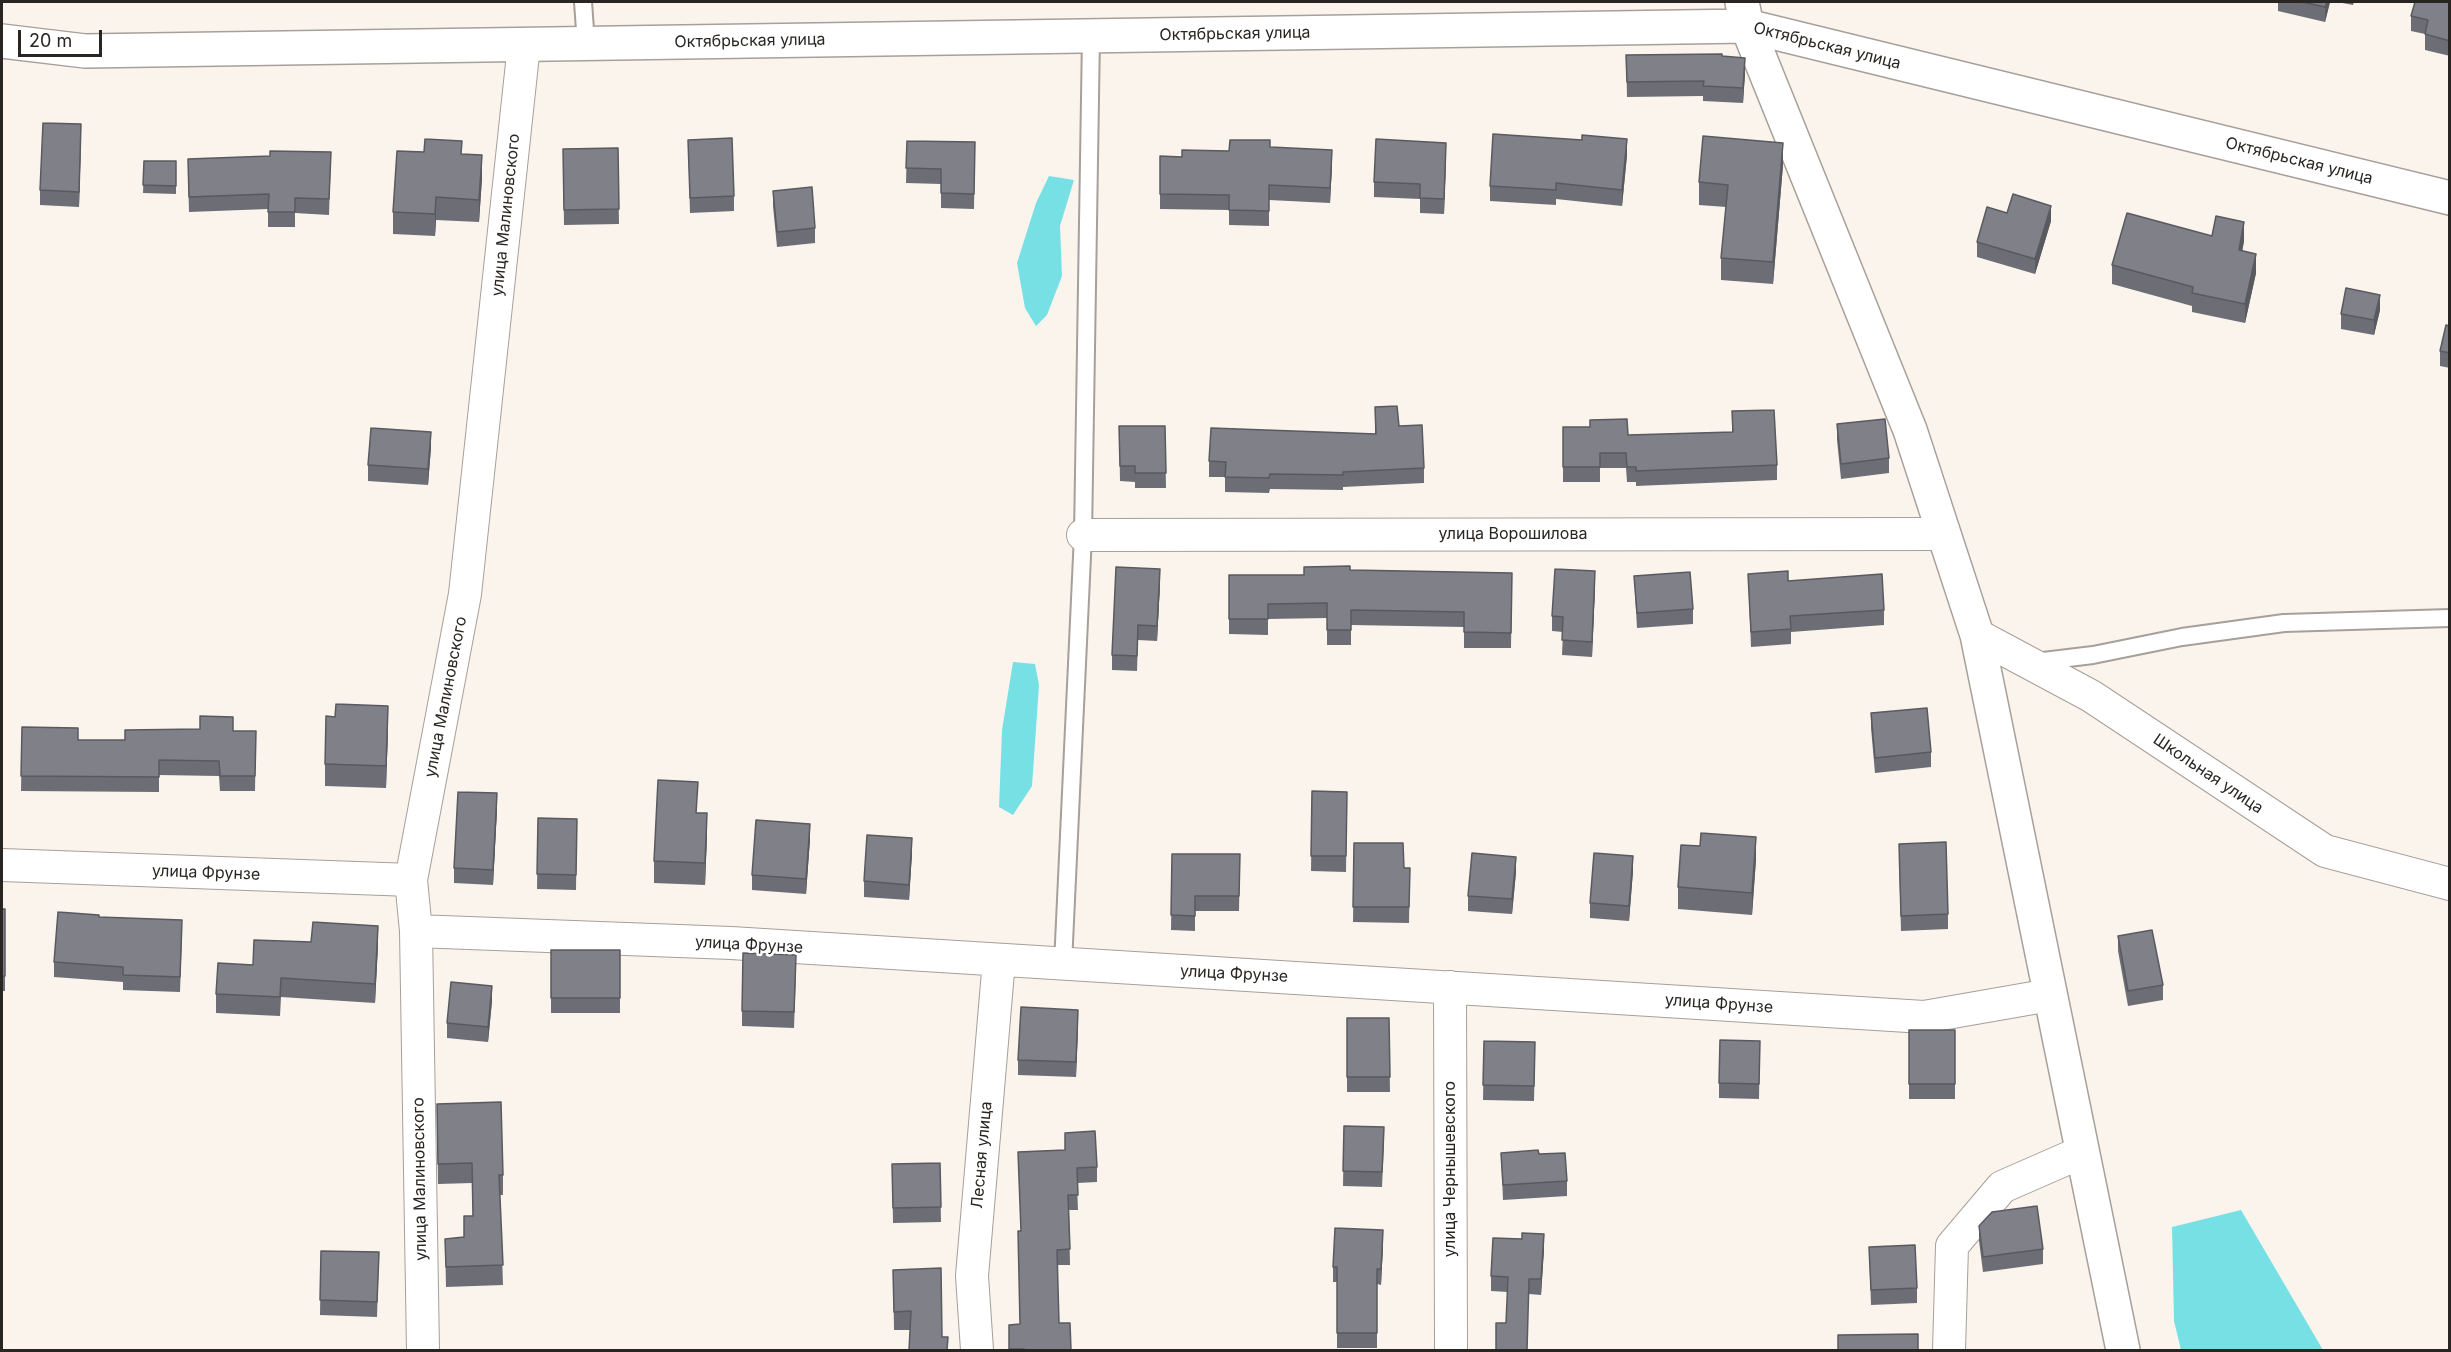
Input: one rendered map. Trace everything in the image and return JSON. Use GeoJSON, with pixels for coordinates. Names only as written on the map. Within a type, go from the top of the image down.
{"type":"FeatureCollection","features":[{"type":"Feature","properties":{"kind":"street","name":"Октябрьская улица"},"geometry":{"type":"LineString","coordinates":[[2,41],[85,51],[524,45],[1091,36],[1745,14],[2450,198]]}},
{"type":"Feature","properties":{"kind":"street"},"geometry":{"type":"LineString","coordinates":[[1745,14],[1910,430],[1977,635],[2122,1350]]}},
{"type":"Feature","properties":{"kind":"street","name":"улица Малиновского"},"geometry":{"type":"LineString","coordinates":[[423,1350],[416,931],[411,880],[465,594],[524,45]]}},
{"type":"Feature","properties":{"kind":"street","name":"улица Ворошилова"},"geometry":{"type":"LineString","coordinates":[[1083,535],[1943,534]]}},
{"type":"Feature","properties":{"kind":"street","name":"Школьная улица"},"geometry":{"type":"LineString","coordinates":[[1977,635],[2091,696],[2325,851],[2450,884]]}},
{"type":"Feature","properties":{"kind":"street","name":"улица Фрунзе"},"geometry":{"type":"LineString","coordinates":[[2,865],[411,880]]}},
{"type":"Feature","properties":{"kind":"street","name":"улица Фрунзе"},"geometry":{"type":"LineString","coordinates":[[416,931],[731,943],[1924,1017],[2050,995]]}},
{"type":"Feature","properties":{"kind":"street","name":"Лесная улица"},"geometry":{"type":"LineString","coordinates":[[977,1350],[972,1276],[999,960]]}},
{"type":"Feature","properties":{"kind":"street","name":"улица Чернышевского"},"geometry":{"type":"LineString","coordinates":[[1450,987],[1450,1350]]}},
{"type":"Feature","properties":{"kind":"street"},"geometry":{"type":"LineString","coordinates":[[1949,1350],[1952,1246],[2002,1187],[2082,1152]]}},
{"type":"Feature","properties":{"kind":"lane"},"geometry":{"type":"LineString","coordinates":[[583,2],[586,44]]}},
{"type":"Feature","properties":{"kind":"lane"},"geometry":{"type":"LineString","coordinates":[[1063,964],[1083,535],[1091,36]]}},
{"type":"Feature","properties":{"kind":"lane"},"geometry":{"type":"LineString","coordinates":[[2029,663],[2093,655],[2182,637],[2284,623],[2450,618]]}},
{"type":"Feature","properties":{"kind":"water"},"geometry":{"type":"Polygon","coordinates":[[[1049,176],[1074,180],[1060,226],[1062,276],[1047,315],[1036,326],[1025,308],[1017,263],[1036,203],[1049,176]]]}},
{"type":"Feature","properties":{"kind":"water"},"geometry":{"type":"Polygon","coordinates":[[[1013,662],[1035,664],[1039,685],[1032,786],[1013,815],[999,807],[1002,730],[1013,662]]]}},
{"type":"Feature","properties":{"kind":"water"},"geometry":{"type":"Polygon","coordinates":[[[2241,1210],[2323,1350],[2181,1350],[2174,1321],[2172,1227],[2241,1210]]]}},
{"type":"Feature","properties":{"kind":"building"},"geometry":{"type":"Polygon","coordinates":[[[2302,2],[2327,2],[2325,7],[2302,2]]]}},
{"type":"Feature","properties":{"kind":"building"},"geometry":{"type":"Polygon","coordinates":[[[2415,2],[2450,2],[2450,41],[2425,34],[2428,20],[2411,16],[2415,2]]]}},
{"type":"Feature","properties":{"kind":"building"},"geometry":{"type":"Polygon","coordinates":[[[1722,54],[1722,56],[1745,58],[1743,88],[1703,86],[1704,81],[1627,82],[1626,55],[1722,54]]]}},
{"type":"Feature","properties":{"kind":"building"},"geometry":{"type":"Polygon","coordinates":[[[43,123],[81,124],[79,192],[40,190],[43,123]]]}},
{"type":"Feature","properties":{"kind":"building"},"geometry":{"type":"Polygon","coordinates":[[[1493,134],[1582,140],[1582,135],[1627,139],[1622,190],[1556,183],[1556,190],[1490,186],[1493,134]]]}},
{"type":"Feature","properties":{"kind":"building"},"geometry":{"type":"Polygon","coordinates":[[[1703,136],[1783,143],[1773,262],[1721,258],[1728,185],[1699,182],[1703,136]]]}},
{"type":"Feature","properties":{"kind":"building"},"geometry":{"type":"Polygon","coordinates":[[[732,138],[734,196],[690,198],[688,140],[732,138]]]}},
{"type":"Feature","properties":{"kind":"building"},"geometry":{"type":"Polygon","coordinates":[[[425,139],[462,141],[461,154],[482,155],[479,200],[436,197],[435,214],[393,212],[397,151],[424,152],[425,139]]]}},
{"type":"Feature","properties":{"kind":"building"},"geometry":{"type":"Polygon","coordinates":[[[1376,139],[1446,143],[1444,199],[1420,198],[1420,184],[1374,182],[1376,139]]]}},
{"type":"Feature","properties":{"kind":"building"},"geometry":{"type":"Polygon","coordinates":[[[1230,140],[1270,140],[1270,147],[1332,150],[1330,188],[1269,185],[1269,211],[1229,210],[1229,195],[1160,194],[1160,156],[1182,157],[1182,150],[1229,151],[1230,140]]]}},
{"type":"Feature","properties":{"kind":"building"},"geometry":{"type":"Polygon","coordinates":[[[907,141],[975,142],[974,194],[941,193],[941,169],[906,168],[907,141]]]}},
{"type":"Feature","properties":{"kind":"building"},"geometry":{"type":"Polygon","coordinates":[[[618,148],[619,209],[564,210],[563,149],[618,148]]]}},
{"type":"Feature","properties":{"kind":"building"},"geometry":{"type":"Polygon","coordinates":[[[270,151],[331,152],[329,199],[295,198],[295,212],[268,212],[269,194],[189,197],[188,159],[270,156],[270,151]]]}},
{"type":"Feature","properties":{"kind":"building"},"geometry":{"type":"Polygon","coordinates":[[[144,161],[176,161],[176,186],[143,185],[144,161]]]}},
{"type":"Feature","properties":{"kind":"building"},"geometry":{"type":"Polygon","coordinates":[[[812,187],[815,228],[777,232],[773,191],[812,187]]]}},
{"type":"Feature","properties":{"kind":"building"},"geometry":{"type":"Polygon","coordinates":[[[2013,194],[2051,206],[2035,259],[1977,242],[1987,207],[2007,213],[2013,194]]]}},
{"type":"Feature","properties":{"kind":"building"},"geometry":{"type":"Polygon","coordinates":[[[2127,213],[2212,236],[2216,216],[2244,222],[2239,250],[2256,254],[2245,304],[2192,293],[2193,287],[2112,265],[2127,213]]]}},
{"type":"Feature","properties":{"kind":"building"},"geometry":{"type":"Polygon","coordinates":[[[2346,288],[2380,295],[2374,320],[2341,314],[2346,288]]]}},
{"type":"Feature","properties":{"kind":"building"},"geometry":{"type":"Polygon","coordinates":[[[2446,325],[2450,326],[2450,353],[2440,351],[2446,325]]]}},
{"type":"Feature","properties":{"kind":"building"},"geometry":{"type":"Polygon","coordinates":[[[1397,406],[1399,426],[1422,425],[1424,468],[1343,472],[1343,475],[1270,474],[1269,478],[1225,477],[1226,462],[1209,461],[1211,428],[1376,434],[1375,407],[1397,406]]]}},
{"type":"Feature","properties":{"kind":"building"},"geometry":{"type":"Polygon","coordinates":[[[1774,410],[1777,465],[1636,471],[1636,467],[1627,467],[1626,453],[1600,453],[1600,467],[1563,467],[1563,427],[1590,427],[1590,420],[1627,419],[1628,435],[1733,432],[1732,411],[1774,410]]]}},
{"type":"Feature","properties":{"kind":"building"},"geometry":{"type":"Polygon","coordinates":[[[1885,419],[1889,458],[1841,464],[1837,424],[1885,419]]]}},
{"type":"Feature","properties":{"kind":"building"},"geometry":{"type":"Polygon","coordinates":[[[1119,426],[1165,426],[1166,473],[1135,473],[1135,466],[1120,466],[1119,426]]]}},
{"type":"Feature","properties":{"kind":"building"},"geometry":{"type":"Polygon","coordinates":[[[371,428],[431,432],[428,469],[368,465],[371,428]]]}},
{"type":"Feature","properties":{"kind":"building"},"geometry":{"type":"Polygon","coordinates":[[[1350,566],[1350,570],[1512,573],[1511,633],[1464,632],[1464,612],[1351,610],[1351,630],[1327,630],[1327,603],[1268,604],[1268,619],[1229,619],[1229,575],[1304,575],[1304,567],[1350,566]]]}},
{"type":"Feature","properties":{"kind":"building"},"geometry":{"type":"Polygon","coordinates":[[[1116,567],[1160,569],[1157,626],[1138,625],[1137,656],[1112,655],[1116,567]]]}},
{"type":"Feature","properties":{"kind":"building"},"geometry":{"type":"Polygon","coordinates":[[[1555,569],[1595,571],[1592,642],[1562,640],[1563,617],[1552,616],[1555,569]]]}},
{"type":"Feature","properties":{"kind":"building"},"geometry":{"type":"Polygon","coordinates":[[[1788,571],[1788,581],[1882,574],[1884,610],[1790,616],[1791,629],[1751,632],[1748,574],[1788,571]]]}},
{"type":"Feature","properties":{"kind":"building"},"geometry":{"type":"Polygon","coordinates":[[[1690,572],[1693,609],[1637,613],[1634,576],[1690,572]]]}},
{"type":"Feature","properties":{"kind":"building"},"geometry":{"type":"Polygon","coordinates":[[[336,704],[388,706],[386,766],[325,764],[326,716],[335,717],[336,704]]]}},
{"type":"Feature","properties":{"kind":"building"},"geometry":{"type":"Polygon","coordinates":[[[1927,708],[1931,752],[1875,758],[1871,713],[1927,708]]]}},
{"type":"Feature","properties":{"kind":"building"},"geometry":{"type":"Polygon","coordinates":[[[200,716],[233,717],[233,731],[256,731],[255,776],[220,776],[219,761],[159,760],[159,777],[21,776],[22,727],[78,728],[78,740],[125,740],[125,730],[200,729],[200,716]]]}},
{"type":"Feature","properties":{"kind":"building"},"geometry":{"type":"Polygon","coordinates":[[[658,780],[698,782],[696,813],[707,813],[705,863],[654,861],[658,780]]]}},
{"type":"Feature","properties":{"kind":"building"},"geometry":{"type":"Polygon","coordinates":[[[1312,791],[1347,792],[1346,856],[1311,856],[1312,791]]]}},
{"type":"Feature","properties":{"kind":"building"},"geometry":{"type":"Polygon","coordinates":[[[458,792],[497,793],[493,870],[454,868],[458,792]]]}},
{"type":"Feature","properties":{"kind":"building"},"geometry":{"type":"Polygon","coordinates":[[[538,818],[577,819],[576,875],[537,874],[538,818]]]}},
{"type":"Feature","properties":{"kind":"building"},"geometry":{"type":"Polygon","coordinates":[[[756,820],[810,824],[806,879],[752,875],[756,820]]]}},
{"type":"Feature","properties":{"kind":"building"},"geometry":{"type":"Polygon","coordinates":[[[1701,833],[1756,837],[1752,893],[1678,887],[1681,845],[1700,846],[1701,833]]]}},
{"type":"Feature","properties":{"kind":"building"},"geometry":{"type":"Polygon","coordinates":[[[867,835],[912,838],[909,885],[864,881],[867,835]]]}},
{"type":"Feature","properties":{"kind":"building"},"geometry":{"type":"Polygon","coordinates":[[[1946,842],[1948,914],[1901,916],[1899,844],[1946,842]]]}},
{"type":"Feature","properties":{"kind":"building"},"geometry":{"type":"Polygon","coordinates":[[[1354,843],[1403,843],[1404,868],[1410,868],[1409,907],[1353,907],[1354,843]]]}},
{"type":"Feature","properties":{"kind":"building"},"geometry":{"type":"Polygon","coordinates":[[[1472,853],[1516,857],[1512,899],[1468,896],[1472,853]]]}},
{"type":"Feature","properties":{"kind":"building"},"geometry":{"type":"Polygon","coordinates":[[[1594,853],[1633,856],[1629,906],[1590,903],[1594,853]]]}},
{"type":"Feature","properties":{"kind":"building"},"geometry":{"type":"Polygon","coordinates":[[[1172,854],[1240,854],[1239,896],[1195,896],[1195,916],[1171,915],[1172,854]]]}},
{"type":"Feature","properties":{"kind":"building"},"geometry":{"type":"Polygon","coordinates":[[[2,909],[5,909],[5,976],[2,976],[2,909]]]}},
{"type":"Feature","properties":{"kind":"building"},"geometry":{"type":"Polygon","coordinates":[[[58,912],[99,915],[99,917],[182,920],[180,977],[123,975],[123,967],[54,962],[58,912]]]}},
{"type":"Feature","properties":{"kind":"building"},"geometry":{"type":"Polygon","coordinates":[[[313,922],[378,926],[375,984],[281,978],[280,997],[216,994],[218,963],[253,965],[254,940],[311,942],[313,922]]]}},
{"type":"Feature","properties":{"kind":"building"},"geometry":{"type":"Polygon","coordinates":[[[2152,930],[2163,985],[2128,991],[2118,936],[2152,930]]]}},
{"type":"Feature","properties":{"kind":"building"},"geometry":{"type":"Polygon","coordinates":[[[551,950],[620,950],[620,998],[551,998],[551,950]]]}},
{"type":"Feature","properties":{"kind":"building"},"geometry":{"type":"Polygon","coordinates":[[[743,953],[796,955],[794,1012],[742,1011],[743,953]]]}},
{"type":"Feature","properties":{"kind":"building"},"geometry":{"type":"Polygon","coordinates":[[[451,982],[492,986],[488,1027],[447,1023],[451,982]]]}},
{"type":"Feature","properties":{"kind":"building"},"geometry":{"type":"Polygon","coordinates":[[[1021,1007],[1078,1010],[1076,1062],[1018,1060],[1021,1007]]]}},
{"type":"Feature","properties":{"kind":"building"},"geometry":{"type":"Polygon","coordinates":[[[1347,1018],[1389,1018],[1390,1077],[1347,1077],[1347,1018]]]}},
{"type":"Feature","properties":{"kind":"building"},"geometry":{"type":"Polygon","coordinates":[[[1909,1030],[1955,1030],[1955,1084],[1909,1084],[1909,1030]]]}},
{"type":"Feature","properties":{"kind":"building"},"geometry":{"type":"Polygon","coordinates":[[[1720,1040],[1760,1041],[1759,1084],[1719,1083],[1720,1040]]]}},
{"type":"Feature","properties":{"kind":"building"},"geometry":{"type":"Polygon","coordinates":[[[1484,1041],[1535,1042],[1534,1086],[1483,1085],[1484,1041]]]}},
{"type":"Feature","properties":{"kind":"building"},"geometry":{"type":"Polygon","coordinates":[[[501,1102],[503,1175],[499,1175],[503,1265],[446,1267],[445,1239],[464,1237],[464,1216],[473,1216],[472,1163],[438,1164],[437,1104],[501,1102]]]}},
{"type":"Feature","properties":{"kind":"building"},"geometry":{"type":"Polygon","coordinates":[[[1344,1126],[1384,1127],[1382,1172],[1343,1171],[1344,1126]]]}},
{"type":"Feature","properties":{"kind":"building"},"geometry":{"type":"Polygon","coordinates":[[[1095,1131],[1097,1167],[1077,1168],[1078,1195],[1068,1195],[1070,1249],[1057,1250],[1059,1323],[1070,1323],[1071,1350],[1009,1349],[1009,1325],[1020,1324],[1018,1231],[1021,1231],[1018,1152],[1065,1150],[1065,1133],[1095,1131]]]}},
{"type":"Feature","properties":{"kind":"building"},"geometry":{"type":"Polygon","coordinates":[[[1538,1150],[1539,1154],[1565,1153],[1567,1181],[1503,1185],[1501,1153],[1538,1150]]]}},
{"type":"Feature","properties":{"kind":"building"},"geometry":{"type":"Polygon","coordinates":[[[940,1163],[941,1207],[893,1208],[892,1164],[940,1163]]]}},
{"type":"Feature","properties":{"kind":"building"},"geometry":{"type":"Polygon","coordinates":[[[2037,1206],[2043,1249],[1983,1257],[1979,1226],[1992,1212],[2037,1206]]]}},
{"type":"Feature","properties":{"kind":"building"},"geometry":{"type":"Polygon","coordinates":[[[1335,1228],[1383,1230],[1381,1269],[1377,1269],[1377,1333],[1337,1333],[1337,1267],[1333,1267],[1335,1228]]]}},
{"type":"Feature","properties":{"kind":"building"},"geometry":{"type":"Polygon","coordinates":[[[1522,1233],[1544,1234],[1541,1279],[1529,1279],[1527,1350],[1496,1350],[1496,1323],[1506,1323],[1508,1277],[1491,1276],[1493,1238],[1522,1239],[1522,1233]]]}},
{"type":"Feature","properties":{"kind":"building"},"geometry":{"type":"Polygon","coordinates":[[[1915,1245],[1917,1288],[1871,1290],[1869,1247],[1915,1245]]]}},
{"type":"Feature","properties":{"kind":"building"},"geometry":{"type":"Polygon","coordinates":[[[321,1251],[379,1252],[377,1302],[320,1300],[321,1251]]]}},
{"type":"Feature","properties":{"kind":"building"},"geometry":{"type":"Polygon","coordinates":[[[941,1268],[942,1337],[948,1337],[947,1350],[909,1350],[911,1311],[894,1312],[893,1270],[941,1268]]]}},
{"type":"Feature","properties":{"kind":"building"},"geometry":{"type":"Polygon","coordinates":[[[1918,1334],[1918,1350],[1838,1350],[1838,1335],[1918,1334]]]}}]}
